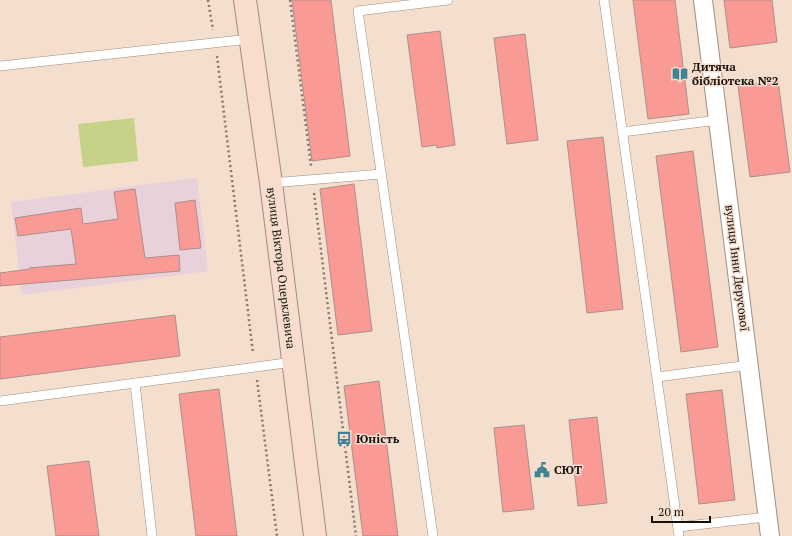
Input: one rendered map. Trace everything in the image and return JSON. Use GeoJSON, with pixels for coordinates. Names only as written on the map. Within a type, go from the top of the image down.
{"type":"FeatureCollection","features":[{"type":"Feature","properties":{"kind":"street","name":"вулиця Віктора Оцерклевича"},"geometry":{"type":"LineString","coordinates":[[245,0],[315,536]]}},
{"type":"Feature","properties":{"kind":"street","name":"вулиця Інни Дерусової"},"geometry":{"type":"LineString","coordinates":[[703,0],[770,536]]}},
{"type":"Feature","properties":{"kind":"lane"},"geometry":{"type":"LineString","coordinates":[[433,536],[358,11],[448,0]]}},
{"type":"Feature","properties":{"kind":"lane"},"geometry":{"type":"LineString","coordinates":[[604,0],[678,532],[767,517]]}},
{"type":"Feature","properties":{"kind":"lane"},"geometry":{"type":"LineString","coordinates":[[0,66],[250,39]]}},
{"type":"Feature","properties":{"kind":"lane"},"geometry":{"type":"LineString","coordinates":[[622,132],[718,120]]}},
{"type":"Feature","properties":{"kind":"lane"},"geometry":{"type":"LineString","coordinates":[[270,183],[381,174]]}},
{"type":"Feature","properties":{"kind":"lane"},"geometry":{"type":"LineString","coordinates":[[0,401],[293,362]]}},
{"type":"Feature","properties":{"kind":"lane"},"geometry":{"type":"LineString","coordinates":[[657,377],[749,365]]}},
{"type":"Feature","properties":{"kind":"lane"},"geometry":{"type":"LineString","coordinates":[[135,382],[152,536]]}},
{"type":"Feature","properties":{"kind":"path"},"geometry":{"type":"LineString","coordinates":[[208,0],[215,43],[277,536]]}},
{"type":"Feature","properties":{"kind":"path"},"geometry":{"type":"LineString","coordinates":[[290,0],[356,536]]}},
{"type":"Feature","properties":{"kind":"shaded area"},"geometry":{"type":"Polygon","coordinates":[[[197,178],[208,271],[22,295],[11,202],[197,178]]]}},
{"type":"Feature","properties":{"kind":"green space"},"geometry":{"type":"Polygon","coordinates":[[[134,118],[138,161],[83,167],[78,124],[134,118]]]}},
{"type":"Feature","properties":{"kind":"building"},"geometry":{"type":"Polygon","coordinates":[[[292,0],[331,0],[350,156],[312,161],[292,0]]]}},
{"type":"Feature","properties":{"kind":"building"},"geometry":{"type":"Polygon","coordinates":[[[633,0],[675,0],[689,114],[648,119],[633,0]]]}},
{"type":"Feature","properties":{"kind":"building"},"geometry":{"type":"Polygon","coordinates":[[[724,0],[772,0],[777,42],[730,48],[724,0]]]}},
{"type":"Feature","properties":{"kind":"building"},"geometry":{"type":"Polygon","coordinates":[[[440,31],[455,145],[437,148],[437,145],[422,147],[407,35],[440,31]]]}},
{"type":"Feature","properties":{"kind":"building"},"geometry":{"type":"Polygon","coordinates":[[[525,34],[538,140],[507,144],[494,38],[525,34]]]}},
{"type":"Feature","properties":{"kind":"building"},"geometry":{"type":"Polygon","coordinates":[[[778,80],[790,172],[750,177],[738,86],[778,80]]]}},
{"type":"Feature","properties":{"kind":"building"},"geometry":{"type":"Polygon","coordinates":[[[603,137],[623,309],[587,313],[567,141],[603,137]]]}},
{"type":"Feature","properties":{"kind":"building"},"geometry":{"type":"Polygon","coordinates":[[[693,151],[718,347],[681,352],[656,156],[693,151]]]}},
{"type":"Feature","properties":{"kind":"building"},"geometry":{"type":"Polygon","coordinates":[[[354,184],[372,331],[338,335],[320,189],[354,184]]]}},
{"type":"Feature","properties":{"kind":"building"},"geometry":{"type":"Polygon","coordinates":[[[135,189],[145,258],[179,255],[180,271],[0,286],[0,273],[30,269],[29,268],[76,264],[71,229],[18,236],[15,218],[81,208],[83,224],[118,219],[114,192],[135,189]]]}},
{"type":"Feature","properties":{"kind":"building"},"geometry":{"type":"Polygon","coordinates":[[[195,200],[201,248],[180,250],[175,203],[195,200]]]}},
{"type":"Feature","properties":{"kind":"building"},"geometry":{"type":"Polygon","coordinates":[[[175,315],[180,356],[0,379],[0,337],[175,315]]]}},
{"type":"Feature","properties":{"kind":"building"},"geometry":{"type":"Polygon","coordinates":[[[379,381],[398,536],[363,536],[344,386],[379,381]]]}},
{"type":"Feature","properties":{"kind":"building"},"geometry":{"type":"Polygon","coordinates":[[[219,389],[237,536],[196,536],[179,394],[219,389]]]}},
{"type":"Feature","properties":{"kind":"building"},"geometry":{"type":"Polygon","coordinates":[[[722,390],[735,500],[699,504],[686,394],[722,390]]]}},
{"type":"Feature","properties":{"kind":"building"},"geometry":{"type":"Polygon","coordinates":[[[597,417],[607,503],[578,506],[569,420],[597,417]]]}},
{"type":"Feature","properties":{"kind":"building"},"geometry":{"type":"Polygon","coordinates":[[[524,425],[534,509],[503,512],[494,428],[524,425]]]}},
{"type":"Feature","properties":{"kind":"building"},"geometry":{"type":"Polygon","coordinates":[[[89,461],[99,536],[56,536],[47,466],[89,461]]]}},
{"type":"Feature","properties":{"kind":"place","name":"Дитяча бібліотека №2"},"geometry":{"type":"Point","coordinates":[680,74]}},
{"type":"Feature","properties":{"kind":"place","name":"Юність"},"geometry":{"type":"Point","coordinates":[344,439]}},
{"type":"Feature","properties":{"kind":"place","name":"СЮТ"},"geometry":{"type":"Point","coordinates":[542,470]}}]}
